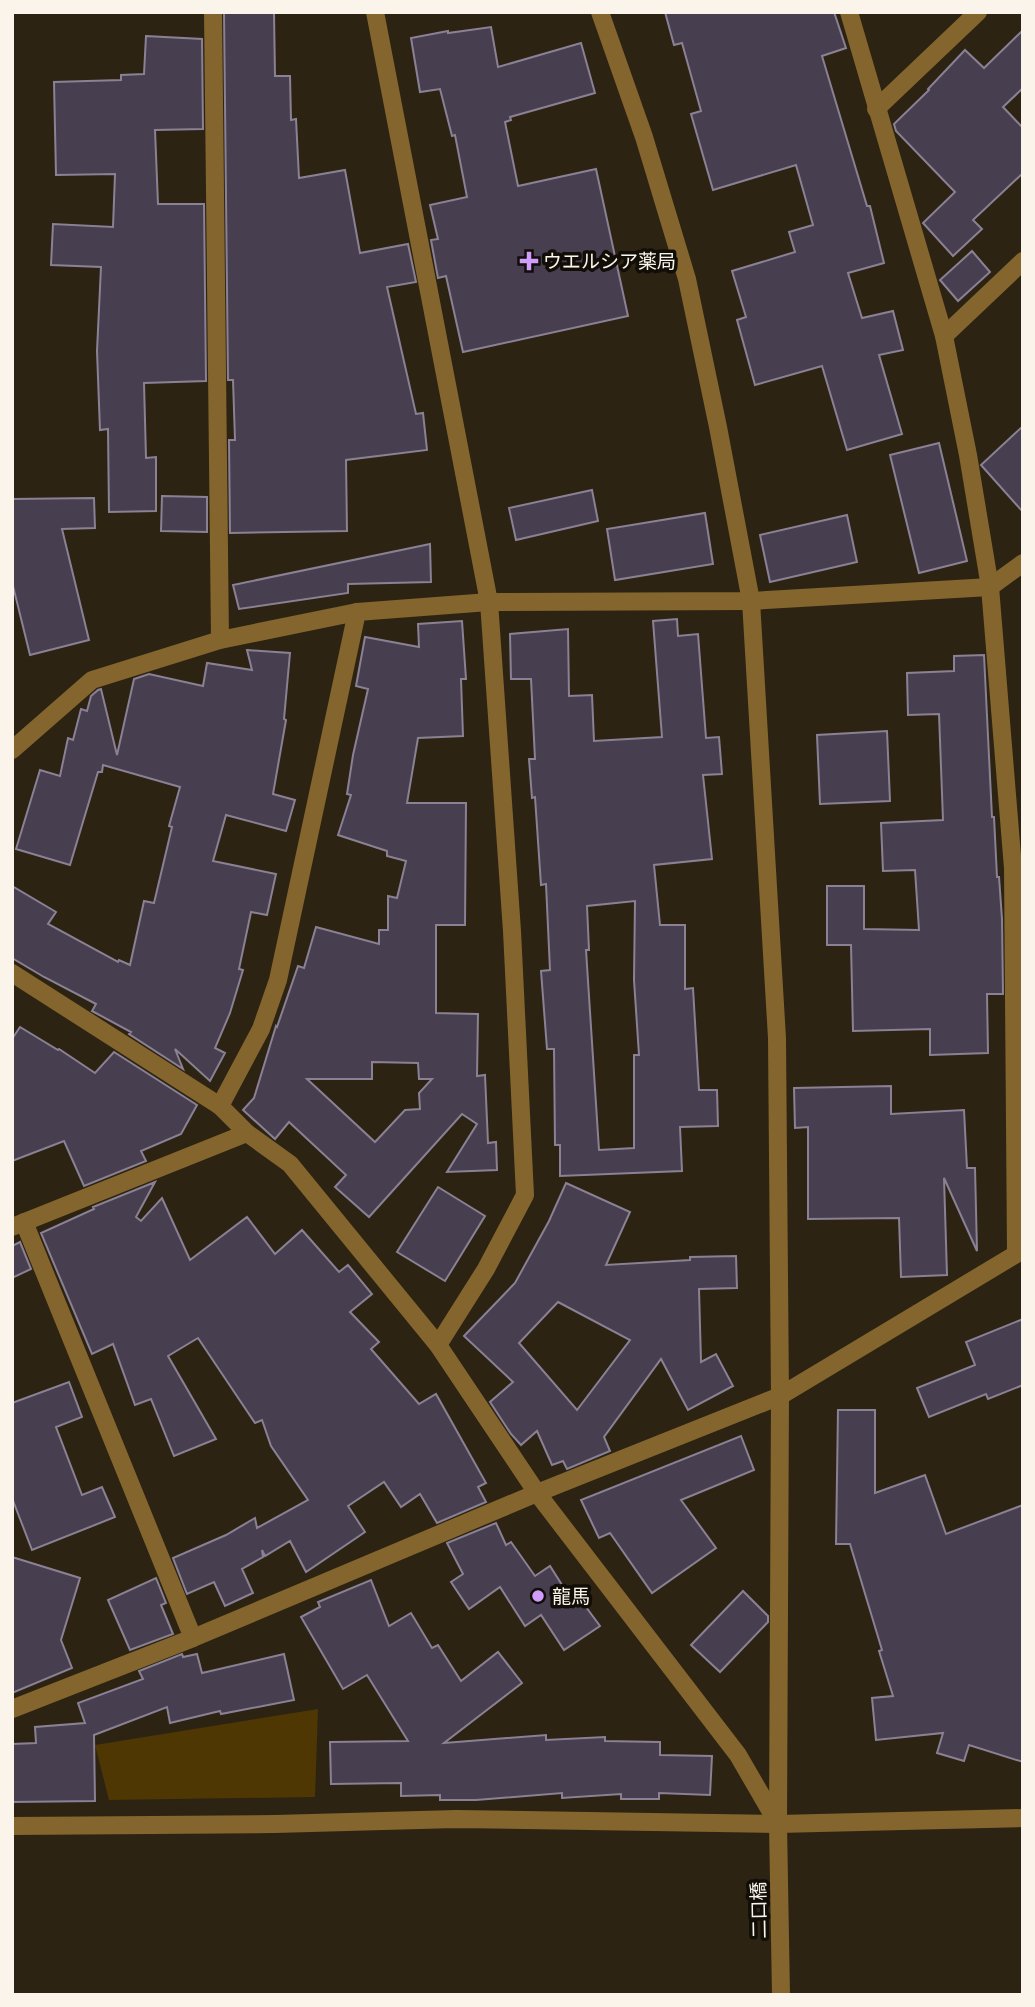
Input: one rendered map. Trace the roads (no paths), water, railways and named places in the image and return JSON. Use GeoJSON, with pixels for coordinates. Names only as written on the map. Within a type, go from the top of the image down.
{"type":"FeatureCollection","features":[{"type":"Feature","properties":{"kind":"street"},"geometry":{"type":"LineString","coordinates":[[213,12],[220,640]]}},
{"type":"Feature","properties":{"kind":"street"},"geometry":{"type":"LineString","coordinates":[[375,12],[489,602],[512,931],[525,1195],[486,1269],[438,1345]]}},
{"type":"Feature","properties":{"kind":"street","name":"二口橋"},"geometry":{"type":"LineString","coordinates":[[600,12],[644,137],[687,279],[751,601],[777,1038],[780,1396],[778,1824],[781,1995]]}},
{"type":"Feature","properties":{"kind":"street"},"geometry":{"type":"LineString","coordinates":[[12,1709],[780,1396],[1019,1251],[1018,863],[990,587],[968,455],[944,336],[849,12]]}},
{"type":"Feature","properties":{"kind":"street"},"geometry":{"type":"LineString","coordinates":[[876,109],[978,12]]}},
{"type":"Feature","properties":{"kind":"street"},"geometry":{"type":"LineString","coordinates":[[944,336],[1023,261]]}},
{"type":"Feature","properties":{"kind":"street"},"geometry":{"type":"LineString","coordinates":[[12,750],[92,680],[220,640],[357,612],[489,602],[751,601],[990,587],[1023,562]]}},
{"type":"Feature","properties":{"kind":"street"},"geometry":{"type":"LineString","coordinates":[[220,1106],[261,1029],[278,980],[357,612]]}},
{"type":"Feature","properties":{"kind":"street"},"geometry":{"type":"LineString","coordinates":[[12,973],[220,1106],[247,1133],[290,1164],[438,1345],[537,1493],[738,1755],[778,1824]]}},
{"type":"Feature","properties":{"kind":"street"},"geometry":{"type":"LineString","coordinates":[[193,1637],[18,1225],[247,1133]]}},
{"type":"Feature","properties":{"kind":"street"},"geometry":{"type":"LineString","coordinates":[[12,1826],[275,1824],[456,1819],[778,1824],[1023,1818]]}},
{"type":"Feature","properties":{"kind":"place","name":"ウエルシア薬局"},"geometry":{"type":"Point","coordinates":[529,261]}},
{"type":"Feature","properties":{"kind":"place","name":"龍馬"},"geometry":{"type":"Point","coordinates":[538,1596]}}]}
